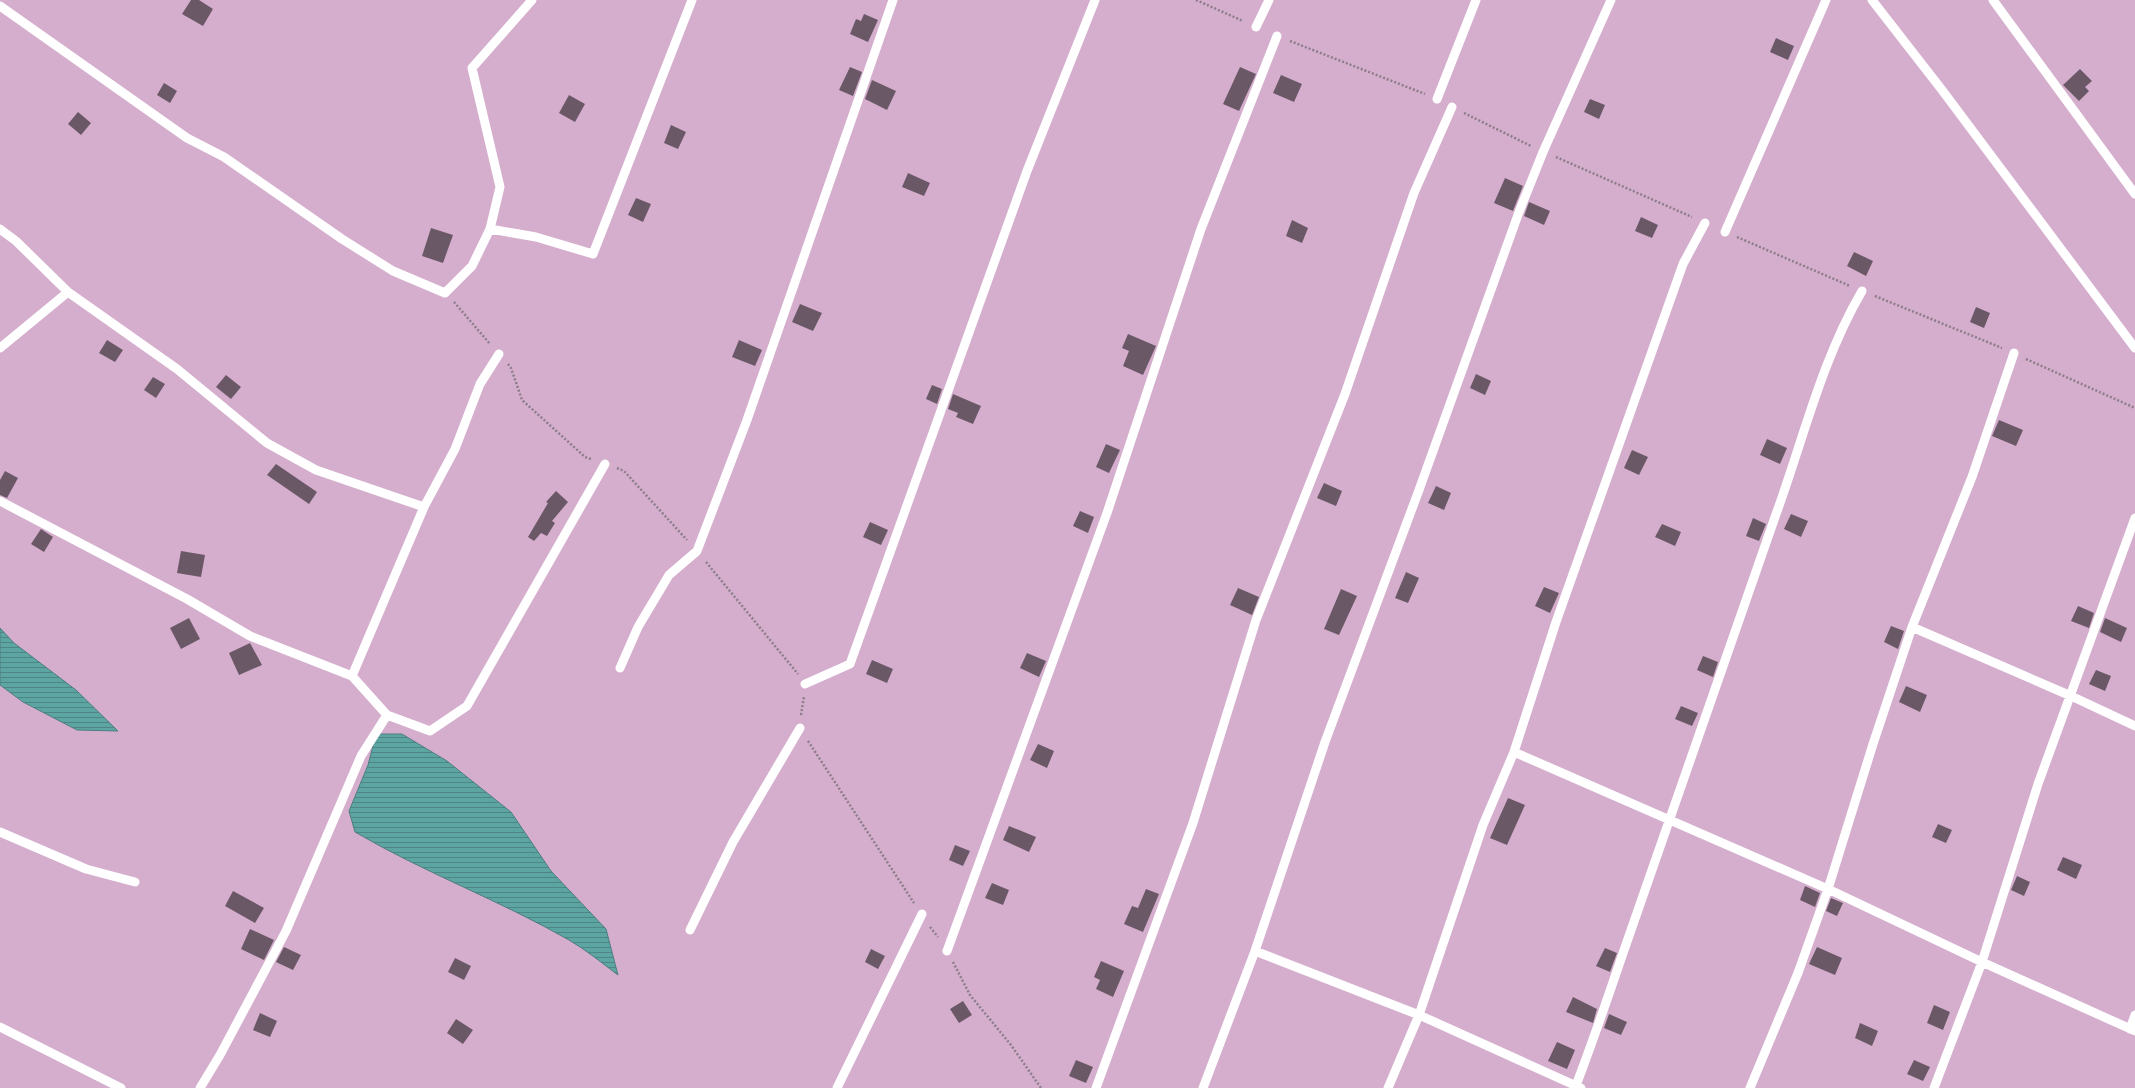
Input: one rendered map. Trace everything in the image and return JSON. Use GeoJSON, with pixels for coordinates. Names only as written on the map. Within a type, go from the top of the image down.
{"type":"FeatureCollection","features":[{"type":"Feature","properties":{"kind":"lane"},"geometry":{"type":"LineString","coordinates":[[0,6],[187,138],[224,157],[342,239],[393,271],[445,293],[472,266],[490,229],[500,187],[472,68],[532,0]]}},
{"type":"Feature","properties":{"kind":"lane"},"geometry":{"type":"LineString","coordinates":[[490,229],[536,237],[592,254],[692,0]]}},
{"type":"Feature","properties":{"kind":"lane"},"geometry":{"type":"LineString","coordinates":[[620,668],[638,627],[669,575],[697,550],[750,413],[893,0]]}},
{"type":"Feature","properties":{"kind":"lane"},"geometry":{"type":"LineString","coordinates":[[806,684],[850,664],[1027,171],[1095,0]]}},
{"type":"Feature","properties":{"kind":"lane"},"geometry":{"type":"LineString","coordinates":[[1256,27],[1269,0]]}},
{"type":"Feature","properties":{"kind":"lane"},"geometry":{"type":"LineString","coordinates":[[1437,99],[1476,0]]}},
{"type":"Feature","properties":{"kind":"lane"},"geometry":{"type":"LineString","coordinates":[[1203,1088],[1255,951],[1326,742],[1519,212],[1543,152],[1611,0]]}},
{"type":"Feature","properties":{"kind":"lane"},"geometry":{"type":"LineString","coordinates":[[1725,232],[1826,0]]}},
{"type":"Feature","properties":{"kind":"lane"},"geometry":{"type":"LineString","coordinates":[[1872,0],[1942,90],[2135,348]]}},
{"type":"Feature","properties":{"kind":"lane"},"geometry":{"type":"LineString","coordinates":[[1993,0],[2135,194]]}},
{"type":"Feature","properties":{"kind":"lane"},"geometry":{"type":"LineString","coordinates":[[947,951],[1107,512],[1201,229],[1277,36]]}},
{"type":"Feature","properties":{"kind":"lane"},"geometry":{"type":"LineString","coordinates":[[1096,1088],[1193,823],[1256,620],[1345,394],[1414,193],[1452,107]]}},
{"type":"Feature","properties":{"kind":"lane"},"geometry":{"type":"LineString","coordinates":[[1388,1088],[1419,1015],[1483,825],[1514,752],[1556,622],[1683,264],[1705,223]]}},
{"type":"Feature","properties":{"kind":"lane"},"geometry":{"type":"LineString","coordinates":[[0,229],[16,241],[68,292],[177,369],[267,443],[316,470],[424,507]]}},
{"type":"Feature","properties":{"kind":"lane"},"geometry":{"type":"LineString","coordinates":[[1255,951],[1419,1015],[1577,1087],[1671,820],[1731,639],[1791,474],[1822,375],[1851,308],[1862,291]]}},
{"type":"Feature","properties":{"kind":"lane"},"geometry":{"type":"LineString","coordinates":[[0,348],[68,292]]}},
{"type":"Feature","properties":{"kind":"lane"},"geometry":{"type":"LineString","coordinates":[[1750,1088],[1798,973],[1828,889],[1873,744],[1912,627],[1972,477],[2014,353]]}},
{"type":"Feature","properties":{"kind":"lane"},"geometry":{"type":"LineString","coordinates":[[352,676],[424,507],[455,449],[480,384],[499,354]]}},
{"type":"Feature","properties":{"kind":"lane"},"geometry":{"type":"LineString","coordinates":[[0,500],[187,599],[250,636],[352,676],[387,715],[430,731],[467,706],[605,464]]}},
{"type":"Feature","properties":{"kind":"lane"},"geometry":{"type":"LineString","coordinates":[[1934,1088],[1982,962],[2038,784],[2135,518]]}},
{"type":"Feature","properties":{"kind":"lane"},"geometry":{"type":"LineString","coordinates":[[1912,627],[2071,696],[2135,726]]}},
{"type":"Feature","properties":{"kind":"lane"},"geometry":{"type":"LineString","coordinates":[[200,1088],[220,1055],[286,931],[362,756],[387,715]]}},
{"type":"Feature","properties":{"kind":"lane"},"geometry":{"type":"LineString","coordinates":[[690,930],[733,842],[800,728]]}},
{"type":"Feature","properties":{"kind":"lane"},"geometry":{"type":"LineString","coordinates":[[1514,752],[1828,889],[1982,962],[2133,1030],[2135,1015]]}},
{"type":"Feature","properties":{"kind":"lane"},"geometry":{"type":"LineString","coordinates":[[0,832],[86,869],[135,882]]}},
{"type":"Feature","properties":{"kind":"lane"},"geometry":{"type":"LineString","coordinates":[[837,1088],[922,914]]}},
{"type":"Feature","properties":{"kind":"lane"},"geometry":{"type":"LineString","coordinates":[[0,1027],[121,1088]]}},
{"type":"Feature","properties":{"kind":"path"},"geometry":{"type":"LineString","coordinates":[[1196,0],[1256,27]]}},
{"type":"Feature","properties":{"kind":"path"},"geometry":{"type":"LineString","coordinates":[[1277,36],[1437,99]]}},
{"type":"Feature","properties":{"kind":"path"},"geometry":{"type":"LineString","coordinates":[[1452,107],[1543,152],[1705,223]]}},
{"type":"Feature","properties":{"kind":"path"},"geometry":{"type":"LineString","coordinates":[[1725,232],[1862,291],[2014,353],[2135,408]]}},
{"type":"Feature","properties":{"kind":"path"},"geometry":{"type":"LineString","coordinates":[[445,293],[511,368],[522,400],[585,457],[624,471],[697,550],[806,684],[800,728],[947,951],[970,995],[1011,1045],[1041,1088]]}},
{"type":"Feature","properties":{"kind":"shaded area"},"geometry":{"type":"Polygon","coordinates":[[[0,0],[2135,0],[2135,1088],[0,1088],[0,0]]]}},
{"type":"Feature","properties":{"kind":"shaded area"},"geometry":{"type":"Polygon","coordinates":[[[0,628],[14,643],[76,690],[118,731],[77,730],[23,702],[0,685],[0,628]]]}},
{"type":"Feature","properties":{"kind":"shaded area"},"geometry":{"type":"Polygon","coordinates":[[[376,734],[402,734],[447,761],[511,812],[551,871],[606,929],[618,975],[575,944],[542,926],[407,860],[355,832],[349,811],[368,765],[376,734]]]}},
{"type":"Feature","properties":{"kind":"building"},"geometry":{"type":"Polygon","coordinates":[[[191,0],[199,0],[213,9],[203,26],[182,14],[191,0]]]}},
{"type":"Feature","properties":{"kind":"building"},"geometry":{"type":"Polygon","coordinates":[[[864,14],[878,20],[868,42],[850,34],[856,19],[861,21],[864,14]]]}},
{"type":"Feature","properties":{"kind":"building"},"geometry":{"type":"Polygon","coordinates":[[[1776,38],[1794,46],[1788,60],[1770,52],[1776,38]]]}},
{"type":"Feature","properties":{"kind":"building"},"geometry":{"type":"Polygon","coordinates":[[[850,67],[862,72],[853,96],[839,90],[850,67]]]}},
{"type":"Feature","properties":{"kind":"building"},"geometry":{"type":"Polygon","coordinates":[[[1240,67],[1256,74],[1239,111],[1223,104],[1240,67]]]}},
{"type":"Feature","properties":{"kind":"building"},"geometry":{"type":"Polygon","coordinates":[[[2080,69],[2092,81],[2085,87],[2089,91],[2079,101],[2063,85],[2080,69]]]}},
{"type":"Feature","properties":{"kind":"building"},"geometry":{"type":"Polygon","coordinates":[[[1281,75],[1302,84],[1294,102],[1273,93],[1281,75]]]}},
{"type":"Feature","properties":{"kind":"building"},"geometry":{"type":"Polygon","coordinates":[[[872,80],[896,91],[887,110],[865,99],[872,80]]]}},
{"type":"Feature","properties":{"kind":"building"},"geometry":{"type":"Polygon","coordinates":[[[164,83],[177,91],[170,103],[157,95],[164,83]]]}},
{"type":"Feature","properties":{"kind":"building"},"geometry":{"type":"Polygon","coordinates":[[[569,95],[585,104],[575,122],[559,113],[569,95]]]}},
{"type":"Feature","properties":{"kind":"building"},"geometry":{"type":"Polygon","coordinates":[[[1590,99],[1605,105],[1599,119],[1584,112],[1590,99]]]}},
{"type":"Feature","properties":{"kind":"building"},"geometry":{"type":"Polygon","coordinates":[[[78,112],[91,123],[81,135],[68,124],[78,112]]]}},
{"type":"Feature","properties":{"kind":"building"},"geometry":{"type":"Polygon","coordinates":[[[671,125],[686,132],[678,149],[664,143],[671,125]]]}},
{"type":"Feature","properties":{"kind":"building"},"geometry":{"type":"Polygon","coordinates":[[[908,173],[930,183],[924,196],[902,187],[908,173]]]}},
{"type":"Feature","properties":{"kind":"building"},"geometry":{"type":"Polygon","coordinates":[[[1505,178],[1523,186],[1513,211],[1494,203],[1505,178]]]}},
{"type":"Feature","properties":{"kind":"building"},"geometry":{"type":"Polygon","coordinates":[[[636,198],[651,204],[643,222],[628,215],[636,198]]]}},
{"type":"Feature","properties":{"kind":"building"},"geometry":{"type":"Polygon","coordinates":[[[1529,202],[1550,211],[1544,225],[1524,216],[1529,202]]]}},
{"type":"Feature","properties":{"kind":"building"},"geometry":{"type":"Polygon","coordinates":[[[1641,217],[1658,225],[1652,238],[1635,231],[1641,217]]]}},
{"type":"Feature","properties":{"kind":"building"},"geometry":{"type":"Polygon","coordinates":[[[1292,220],[1308,228],[1302,243],[1286,236],[1292,220]]]}},
{"type":"Feature","properties":{"kind":"building"},"geometry":{"type":"Polygon","coordinates":[[[431,228],[453,235],[443,263],[422,256],[431,228]]]}},
{"type":"Feature","properties":{"kind":"building"},"geometry":{"type":"Polygon","coordinates":[[[1854,252],[1873,261],[1866,276],[1847,266],[1854,252]]]}},
{"type":"Feature","properties":{"kind":"building"},"geometry":{"type":"Polygon","coordinates":[[[800,304],[822,313],[813,331],[792,322],[800,304]]]}},
{"type":"Feature","properties":{"kind":"building"},"geometry":{"type":"Polygon","coordinates":[[[1976,307],[1990,313],[1984,328],[1970,322],[1976,307]]]}},
{"type":"Feature","properties":{"kind":"building"},"geometry":{"type":"Polygon","coordinates":[[[1128,334],[1156,346],[1143,375],[1123,366],[1129,351],[1122,348],[1128,334]]]}},
{"type":"Feature","properties":{"kind":"building"},"geometry":{"type":"Polygon","coordinates":[[[107,340],[123,350],[115,362],[99,353],[107,340]]]}},
{"type":"Feature","properties":{"kind":"building"},"geometry":{"type":"Polygon","coordinates":[[[739,340],[762,350],[755,366],[732,357],[739,340]]]}},
{"type":"Feature","properties":{"kind":"building"},"geometry":{"type":"Polygon","coordinates":[[[1476,374],[1491,381],[1485,395],[1470,388],[1476,374]]]}},
{"type":"Feature","properties":{"kind":"building"},"geometry":{"type":"Polygon","coordinates":[[[226,375],[241,387],[231,399],[216,387],[226,375]]]}},
{"type":"Feature","properties":{"kind":"building"},"geometry":{"type":"Polygon","coordinates":[[[153,377],[165,384],[156,398],[144,390],[153,377]]]}},
{"type":"Feature","properties":{"kind":"building"},"geometry":{"type":"Polygon","coordinates":[[[932,385],[942,389],[937,404],[926,399],[932,385]]]}},
{"type":"Feature","properties":{"kind":"building"},"geometry":{"type":"Polygon","coordinates":[[[953,394],[981,406],[973,424],[956,417],[958,413],[948,409],[953,394]]]}},
{"type":"Feature","properties":{"kind":"building"},"geometry":{"type":"Polygon","coordinates":[[[1999,420],[2023,430],[2016,446],[1992,436],[1999,420]]]}},
{"type":"Feature","properties":{"kind":"building"},"geometry":{"type":"Polygon","coordinates":[[[1767,439],[1787,448],[1780,464],[1760,455],[1767,439]]]}},
{"type":"Feature","properties":{"kind":"building"},"geometry":{"type":"Polygon","coordinates":[[[1106,444],[1120,450],[1109,473],[1096,467],[1106,444]]]}},
{"type":"Feature","properties":{"kind":"building"},"geometry":{"type":"Polygon","coordinates":[[[1632,450],[1648,457],[1639,475],[1624,468],[1632,450]]]}},
{"type":"Feature","properties":{"kind":"building"},"geometry":{"type":"Polygon","coordinates":[[[276,464],[317,492],[309,504],[267,475],[276,464]]]}},
{"type":"Feature","properties":{"kind":"building"},"geometry":{"type":"Polygon","coordinates":[[[5,471],[18,478],[7,498],[0,495],[0,480],[5,471]]]}},
{"type":"Feature","properties":{"kind":"building"},"geometry":{"type":"Polygon","coordinates":[[[1324,483],[1342,491],[1336,506],[1317,498],[1324,483]]]}},
{"type":"Feature","properties":{"kind":"building"},"geometry":{"type":"Polygon","coordinates":[[[1436,486],[1451,493],[1444,510],[1428,503],[1436,486]]]}},
{"type":"Feature","properties":{"kind":"building"},"geometry":{"type":"Polygon","coordinates":[[[556,491],[568,502],[552,521],[555,523],[547,536],[541,533],[534,541],[528,537],[548,503],[546,502],[556,491]]]}},
{"type":"Feature","properties":{"kind":"building"},"geometry":{"type":"Polygon","coordinates":[[[1080,511],[1094,517],[1088,533],[1073,526],[1080,511]]]}},
{"type":"Feature","properties":{"kind":"building"},"geometry":{"type":"Polygon","coordinates":[[[1791,514],[1808,521],[1801,537],[1784,529],[1791,514]]]}},
{"type":"Feature","properties":{"kind":"building"},"geometry":{"type":"Polygon","coordinates":[[[1753,518],[1766,524],[1759,541],[1746,536],[1753,518]]]}},
{"type":"Feature","properties":{"kind":"building"},"geometry":{"type":"Polygon","coordinates":[[[870,522],[888,530],[881,545],[863,537],[870,522]]]}},
{"type":"Feature","properties":{"kind":"building"},"geometry":{"type":"Polygon","coordinates":[[[1662,524],[1681,532],[1675,546],[1655,537],[1662,524]]]}},
{"type":"Feature","properties":{"kind":"building"},"geometry":{"type":"Polygon","coordinates":[[[41,529],[53,537],[44,552],[31,544],[41,529]]]}},
{"type":"Feature","properties":{"kind":"building"},"geometry":{"type":"Polygon","coordinates":[[[181,551],[205,555],[201,577],[177,573],[181,551]]]}},
{"type":"Feature","properties":{"kind":"building"},"geometry":{"type":"Polygon","coordinates":[[[1406,572],[1419,578],[1408,603],[1395,598],[1406,572]]]}},
{"type":"Feature","properties":{"kind":"building"},"geometry":{"type":"Polygon","coordinates":[[[1544,587],[1559,593],[1550,613],[1535,606],[1544,587]]]}},
{"type":"Feature","properties":{"kind":"building"},"geometry":{"type":"Polygon","coordinates":[[[1238,588],[1259,597],[1252,615],[1230,605],[1238,588]]]}},
{"type":"Feature","properties":{"kind":"building"},"geometry":{"type":"Polygon","coordinates":[[[1341,589],[1357,596],[1339,635],[1324,629],[1341,589]]]}},
{"type":"Feature","properties":{"kind":"building"},"geometry":{"type":"Polygon","coordinates":[[[2078,606],[2094,613],[2089,628],[2071,621],[2078,606]]]}},
{"type":"Feature","properties":{"kind":"building"},"geometry":{"type":"Polygon","coordinates":[[[189,618],[200,639],[181,649],[170,628],[189,618]]]}},
{"type":"Feature","properties":{"kind":"building"},"geometry":{"type":"Polygon","coordinates":[[[2105,618],[2127,628],[2121,642],[2100,632],[2105,618]]]}},
{"type":"Feature","properties":{"kind":"building"},"geometry":{"type":"Polygon","coordinates":[[[1891,626],[1904,631],[1898,649],[1884,642],[1891,626]]]}},
{"type":"Feature","properties":{"kind":"building"},"geometry":{"type":"Polygon","coordinates":[[[250,643],[262,665],[239,675],[229,653],[250,643]]]}},
{"type":"Feature","properties":{"kind":"building"},"geometry":{"type":"Polygon","coordinates":[[[1027,653],[1046,661],[1039,677],[1020,668],[1027,653]]]}},
{"type":"Feature","properties":{"kind":"building"},"geometry":{"type":"Polygon","coordinates":[[[1703,656],[1718,662],[1713,677],[1697,670],[1703,656]]]}},
{"type":"Feature","properties":{"kind":"building"},"geometry":{"type":"Polygon","coordinates":[[[872,660],[893,669],[887,683],[866,674],[872,660]]]}},
{"type":"Feature","properties":{"kind":"building"},"geometry":{"type":"Polygon","coordinates":[[[2096,670],[2111,676],[2105,691],[2089,684],[2096,670]]]}},
{"type":"Feature","properties":{"kind":"building"},"geometry":{"type":"Polygon","coordinates":[[[1906,686],[1927,695],[1920,712],[1899,702],[1906,686]]]}},
{"type":"Feature","properties":{"kind":"building"},"geometry":{"type":"Polygon","coordinates":[[[1681,706],[1698,713],[1692,726],[1675,719],[1681,706]]]}},
{"type":"Feature","properties":{"kind":"building"},"geometry":{"type":"Polygon","coordinates":[[[1038,744],[1054,751],[1047,768],[1030,760],[1038,744]]]}},
{"type":"Feature","properties":{"kind":"building"},"geometry":{"type":"Polygon","coordinates":[[[1508,798],[1525,805],[1507,845],[1490,838],[1508,798]]]}},
{"type":"Feature","properties":{"kind":"building"},"geometry":{"type":"Polygon","coordinates":[[[1938,824],[1952,830],[1946,843],[1932,837],[1938,824]]]}},
{"type":"Feature","properties":{"kind":"building"},"geometry":{"type":"Polygon","coordinates":[[[1009,826],[1036,837],[1029,852],[1003,840],[1009,826]]]}},
{"type":"Feature","properties":{"kind":"building"},"geometry":{"type":"Polygon","coordinates":[[[955,845],[970,851],[963,866],[949,860],[955,845]]]}},
{"type":"Feature","properties":{"kind":"building"},"geometry":{"type":"Polygon","coordinates":[[[2063,857],[2082,865],[2076,879],[2057,870],[2063,857]]]}},
{"type":"Feature","properties":{"kind":"building"},"geometry":{"type":"Polygon","coordinates":[[[2017,876],[2030,882],[2024,896],[2011,890],[2017,876]]]}},
{"type":"Feature","properties":{"kind":"building"},"geometry":{"type":"Polygon","coordinates":[[[992,883],[1009,890],[1003,905],[985,898],[992,883]]]}},
{"type":"Feature","properties":{"kind":"building"},"geometry":{"type":"Polygon","coordinates":[[[1805,886],[1820,893],[1815,907],[1800,900],[1805,886]]]}},
{"type":"Feature","properties":{"kind":"building"},"geometry":{"type":"Polygon","coordinates":[[[1146,889],[1159,894],[1143,932],[1124,924],[1132,906],[1138,908],[1146,889]]]}},
{"type":"Feature","properties":{"kind":"building"},"geometry":{"type":"Polygon","coordinates":[[[233,891],[264,908],[255,923],[225,906],[233,891]]]}},
{"type":"Feature","properties":{"kind":"building"},"geometry":{"type":"Polygon","coordinates":[[[1831,898],[1843,903],[1837,916],[1826,911],[1831,898]]]}},
{"type":"Feature","properties":{"kind":"building"},"geometry":{"type":"Polygon","coordinates":[[[250,929],[274,940],[264,960],[241,949],[250,929]]]}},
{"type":"Feature","properties":{"kind":"building"},"geometry":{"type":"Polygon","coordinates":[[[284,947],[301,955],[293,970],[276,962],[284,947]]]}},
{"type":"Feature","properties":{"kind":"building"},"geometry":{"type":"Polygon","coordinates":[[[1817,947],[1842,958],[1835,975],[1809,964],[1817,947]]]}},
{"type":"Feature","properties":{"kind":"building"},"geometry":{"type":"Polygon","coordinates":[[[1605,948],[1617,953],[1610,972],[1596,966],[1605,948]]]}},
{"type":"Feature","properties":{"kind":"building"},"geometry":{"type":"Polygon","coordinates":[[[871,949],[885,956],[878,969],[865,962],[871,949]]]}},
{"type":"Feature","properties":{"kind":"building"},"geometry":{"type":"Polygon","coordinates":[[[455,958],[471,966],[464,980],[448,972],[455,958]]]}},
{"type":"Feature","properties":{"kind":"building"},"geometry":{"type":"Polygon","coordinates":[[[1101,961],[1124,971],[1113,997],[1096,989],[1100,980],[1094,977],[1101,961]]]}},
{"type":"Feature","properties":{"kind":"building"},"geometry":{"type":"Polygon","coordinates":[[[1573,997],[1597,1009],[1593,1023],[1566,1012],[1573,997]]]}},
{"type":"Feature","properties":{"kind":"building"},"geometry":{"type":"Polygon","coordinates":[[[963,1001],[972,1015],[959,1023],[950,1009],[963,1001]]]}},
{"type":"Feature","properties":{"kind":"building"},"geometry":{"type":"Polygon","coordinates":[[[1934,1005],[1950,1012],[1943,1030],[1927,1023],[1934,1005]]]}},
{"type":"Feature","properties":{"kind":"building"},"geometry":{"type":"Polygon","coordinates":[[[260,1013],[277,1021],[270,1037],[253,1030],[260,1013]]]}},
{"type":"Feature","properties":{"kind":"building"},"geometry":{"type":"Polygon","coordinates":[[[1609,1014],[1627,1022],[1621,1035],[1604,1028],[1609,1014]]]}},
{"type":"Feature","properties":{"kind":"building"},"geometry":{"type":"Polygon","coordinates":[[[456,1019],[473,1030],[463,1044],[447,1033],[456,1019]]]}},
{"type":"Feature","properties":{"kind":"building"},"geometry":{"type":"Polygon","coordinates":[[[1860,1023],[1878,1031],[1872,1046],[1855,1038],[1860,1023]]]}},
{"type":"Feature","properties":{"kind":"building"},"geometry":{"type":"Polygon","coordinates":[[[1557,1042],[1575,1050],[1567,1069],[1548,1061],[1557,1042]]]}},
{"type":"Feature","properties":{"kind":"building"},"geometry":{"type":"Polygon","coordinates":[[[1076,1060],[1093,1067],[1086,1083],[1069,1076],[1076,1060]]]}},
{"type":"Feature","properties":{"kind":"building"},"geometry":{"type":"Polygon","coordinates":[[[1914,1060],[1930,1067],[1923,1081],[1907,1074],[1914,1060]]]}}]}
